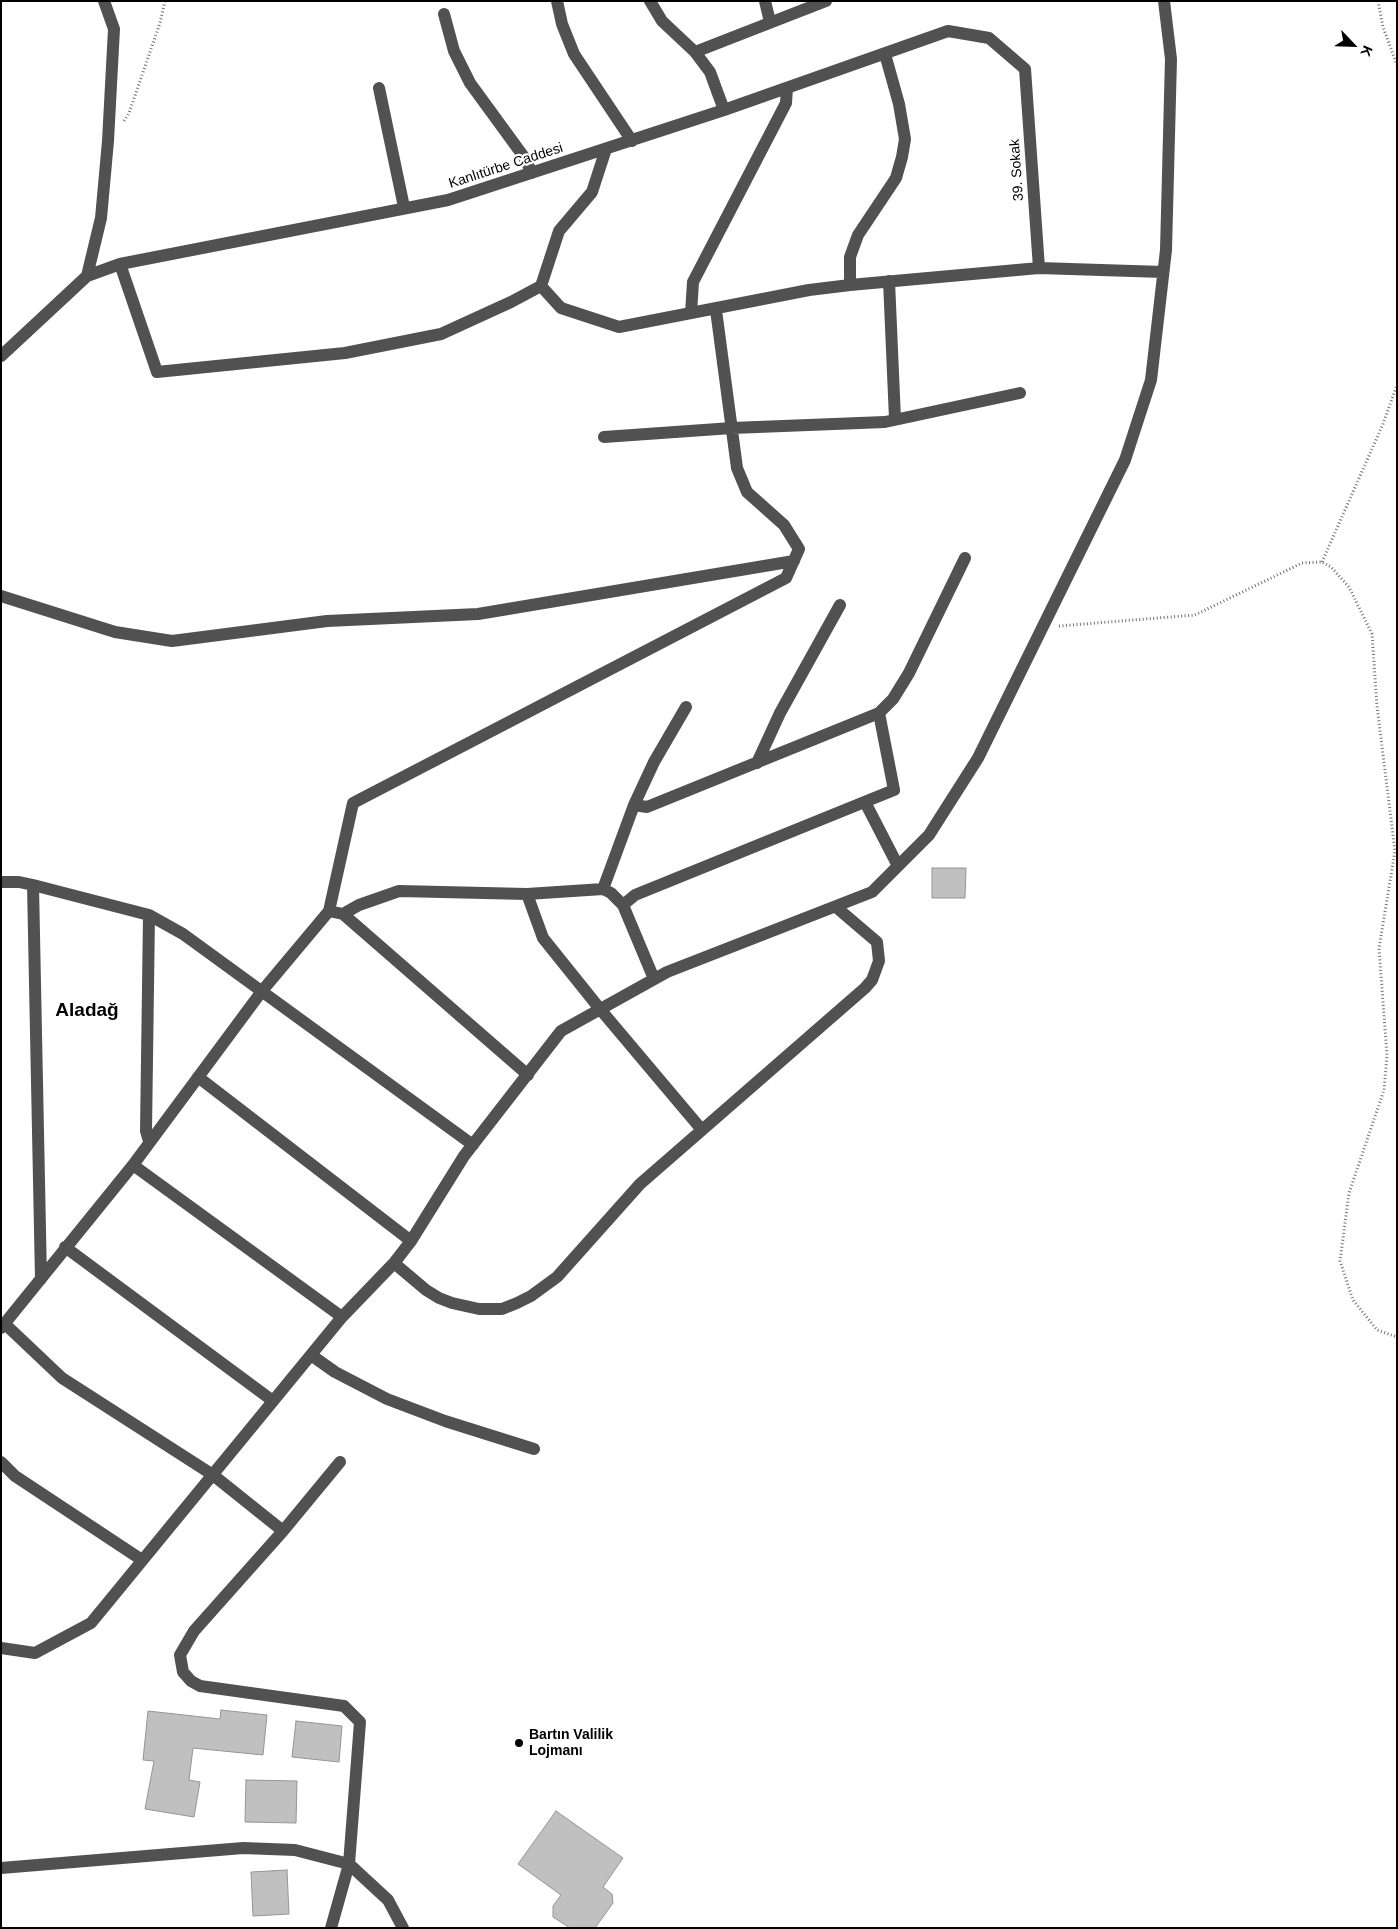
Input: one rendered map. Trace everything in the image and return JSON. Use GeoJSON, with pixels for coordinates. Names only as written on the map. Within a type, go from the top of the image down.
{"type":"FeatureCollection","features":[{"type":"Feature","properties":{"kind":"street"},"geometry":{"type":"LineString","coordinates":[[87,276],[101,218],[108,141],[114,29],[104,1]]}},
{"type":"Feature","properties":{"kind":"street"},"geometry":{"type":"LineString","coordinates":[[556,1],[562,24],[574,54],[632,141]]}},
{"type":"Feature","properties":{"kind":"street"},"geometry":{"type":"LineString","coordinates":[[650,1],[662,21],[695,52],[710,72],[724,110]]}},
{"type":"Feature","properties":{"kind":"street"},"geometry":{"type":"LineString","coordinates":[[765,1],[770,22]]}},
{"type":"Feature","properties":{"kind":"street"},"geometry":{"type":"LineString","coordinates":[[695,52],[826,1]]}},
{"type":"Feature","properties":{"kind":"street"},"geometry":{"type":"LineString","coordinates":[[1,1648],[35,1653],[91,1623],[310,1355],[342,1317],[394,1263],[411,1241],[473,1145],[562,1031],[667,972],[872,892],[928,836],[978,758],[1126,460],[1152,380],[1166,250],[1171,59],[1164,1]]}},
{"type":"Feature","properties":{"kind":"street"},"geometry":{"type":"LineString","coordinates":[[444,14],[454,51],[470,83],[524,157],[532,173]]}},
{"type":"Feature","properties":{"kind":"street","name":"Kanlıtürbe Caddesi"},"geometry":{"type":"LineString","coordinates":[[1,356],[87,276],[120,264],[404,207],[448,200],[724,110],[948,31],[989,38],[1026,69]]}},
{"type":"Feature","properties":{"kind":"street"},"geometry":{"type":"LineString","coordinates":[[850,285],[850,257],[858,234],[896,178],[905,139],[899,104],[885,54]]}},
{"type":"Feature","properties":{"kind":"street","name":"39. Sokak"},"geometry":{"type":"LineString","coordinates":[[1026,69],[1039,268]]}},
{"type":"Feature","properties":{"kind":"street"},"geometry":{"type":"LineString","coordinates":[[379,88],[404,207]]}},
{"type":"Feature","properties":{"kind":"street"},"geometry":{"type":"LineString","coordinates":[[691,313],[693,282],[786,104],[787,88]]}},
{"type":"Feature","properties":{"kind":"street"},"geometry":{"type":"LineString","coordinates":[[120,264],[157,372],[344,353],[441,334],[541,286],[559,231],[592,192],[606,149]]}},
{"type":"Feature","properties":{"kind":"street"},"geometry":{"type":"LineString","coordinates":[[541,286],[561,308],[619,327],[716,310],[809,290],[889,281],[1039,268],[1164,272]]}},
{"type":"Feature","properties":{"kind":"street"},"geometry":{"type":"LineString","coordinates":[[889,281],[895,419]]}},
{"type":"Feature","properties":{"kind":"street"},"geometry":{"type":"LineString","coordinates":[[283,1531],[213,1475],[62,1378],[3,1326],[132,1165],[262,991],[329,911],[354,803],[786,578],[799,549],[784,525],[747,492],[737,468],[716,310]]}},
{"type":"Feature","properties":{"kind":"street"},"geometry":{"type":"LineString","coordinates":[[604,437],[732,428],[885,422],[1020,393]]}},
{"type":"Feature","properties":{"kind":"street"},"geometry":{"type":"LineString","coordinates":[[634,805],[647,807],[879,713],[893,699],[909,673],[965,558]]}},
{"type":"Feature","properties":{"kind":"street"},"geometry":{"type":"LineString","coordinates":[[1,596],[115,632],[172,641],[327,621],[478,614],[794,561]]}},
{"type":"Feature","properties":{"kind":"street"},"geometry":{"type":"LineString","coordinates":[[756,763],[780,713],[840,605]]}},
{"type":"Feature","properties":{"kind":"street"},"geometry":{"type":"LineString","coordinates":[[603,890],[634,805],[654,762],[686,707]]}},
{"type":"Feature","properties":{"kind":"street"},"geometry":{"type":"LineString","coordinates":[[623,905],[635,895],[894,790],[879,713]]}},
{"type":"Feature","properties":{"kind":"street"},"geometry":{"type":"LineString","coordinates":[[865,802],[898,866]]}},
{"type":"Feature","properties":{"kind":"street"},"geometry":{"type":"LineString","coordinates":[[1,882],[33,885],[149,915],[184,934],[473,1145]]}},
{"type":"Feature","properties":{"kind":"street"},"geometry":{"type":"LineString","coordinates":[[33,885],[41,1280]]}},
{"type":"Feature","properties":{"kind":"street"},"geometry":{"type":"LineString","coordinates":[[343,914],[359,905],[399,891],[527,894],[603,890],[611,893],[623,905],[654,979]]}},
{"type":"Feature","properties":{"kind":"street"},"geometry":{"type":"LineString","coordinates":[[527,894],[543,938],[702,1130]]}},
{"type":"Feature","properties":{"kind":"street"},"geometry":{"type":"LineString","coordinates":[[394,1263],[426,1290],[452,1303],[490,1310],[502,1309],[531,1296],[557,1276],[640,1184],[872,980],[879,961],[877,942],[836,907]]}},
{"type":"Feature","properties":{"kind":"street"},"geometry":{"type":"LineString","coordinates":[[329,911],[343,914],[528,1075]]}},
{"type":"Feature","properties":{"kind":"street"},"geometry":{"type":"LineString","coordinates":[[149,915],[146,1131],[149,1141]]}},
{"type":"Feature","properties":{"kind":"street"},"geometry":{"type":"LineString","coordinates":[[198,1077],[411,1241]]}},
{"type":"Feature","properties":{"kind":"street"},"geometry":{"type":"LineString","coordinates":[[132,1165],[342,1317]]}},
{"type":"Feature","properties":{"kind":"street"},"geometry":{"type":"LineString","coordinates":[[65,1247],[273,1401]]}},
{"type":"Feature","properties":{"kind":"street"},"geometry":{"type":"LineString","coordinates":[[310,1355],[335,1372],[387,1398],[445,1422],[534,1449]]}},
{"type":"Feature","properties":{"kind":"street"},"geometry":{"type":"LineString","coordinates":[[1,1462],[15,1476],[142,1560]]}},
{"type":"Feature","properties":{"kind":"street"},"geometry":{"type":"LineString","coordinates":[[331,1928],[349,1864],[360,1722],[344,1706],[200,1686],[191,1681],[183,1672],[180,1655],[194,1631],[283,1531],[340,1462]]}},
{"type":"Feature","properties":{"kind":"street"},"geometry":{"type":"LineString","coordinates":[[1,1868],[243,1848],[295,1850],[349,1864],[388,1900],[403,1928]]}},
{"type":"Feature","properties":{"kind":"path"},"geometry":{"type":"LineString","coordinates":[[108,141],[129,113],[160,23],[165,1]]}},
{"type":"Feature","properties":{"kind":"path"},"geometry":{"type":"LineString","coordinates":[[1378,1],[1383,27],[1397,66]]}},
{"type":"Feature","properties":{"kind":"path"},"geometry":{"type":"LineString","coordinates":[[1322,562],[1383,424],[1397,385]]}},
{"type":"Feature","properties":{"kind":"path"},"geometry":{"type":"LineString","coordinates":[[1038,634],[1062,625],[1195,616],[1302,564],[1322,562],[1331,567],[1349,587],[1372,634],[1377,706],[1395,850],[1378,948],[1386,1056],[1384,1090],[1349,1193],[1340,1261],[1353,1300],[1377,1330],[1397,1337]]}},
{"type":"Feature","properties":{"kind":"building"},"geometry":{"type":"Polygon","coordinates":[[[932,868],[966,868],[965,898],[932,898],[932,868]]]}},
{"type":"Feature","properties":{"kind":"building"},"geometry":{"type":"Polygon","coordinates":[[[221,1710],[267,1715],[263,1755],[193,1748],[189,1780],[200,1782],[194,1817],[145,1809],[154,1761],[143,1760],[148,1711],[220,1719],[221,1710]]]}},
{"type":"Feature","properties":{"kind":"building"},"geometry":{"type":"Polygon","coordinates":[[[296,1721],[342,1726],[339,1762],[292,1757],[296,1721]]]}},
{"type":"Feature","properties":{"kind":"building"},"geometry":{"type":"Polygon","coordinates":[[[246,1780],[297,1781],[296,1823],[245,1822],[246,1780]]]}},
{"type":"Feature","properties":{"kind":"building"},"geometry":{"type":"Polygon","coordinates":[[[556,1811],[623,1858],[603,1887],[612,1894],[613,1903],[595,1928],[570,1928],[553,1917],[553,1906],[561,1895],[518,1864],[556,1811]]]}},
{"type":"Feature","properties":{"kind":"building"},"geometry":{"type":"Polygon","coordinates":[[[287,1870],[289,1914],[253,1916],[251,1872],[287,1870]]]}},
{"type":"Feature","properties":{"kind":"place","name":"Bartın Valilik Lojmanı"},"geometry":{"type":"Point","coordinates":[519,1743]}},
{"type":"Feature","properties":{"kind":"district","name":"Aladağ"},"geometry":{"type":"Point","coordinates":[87,1011]}}]}
